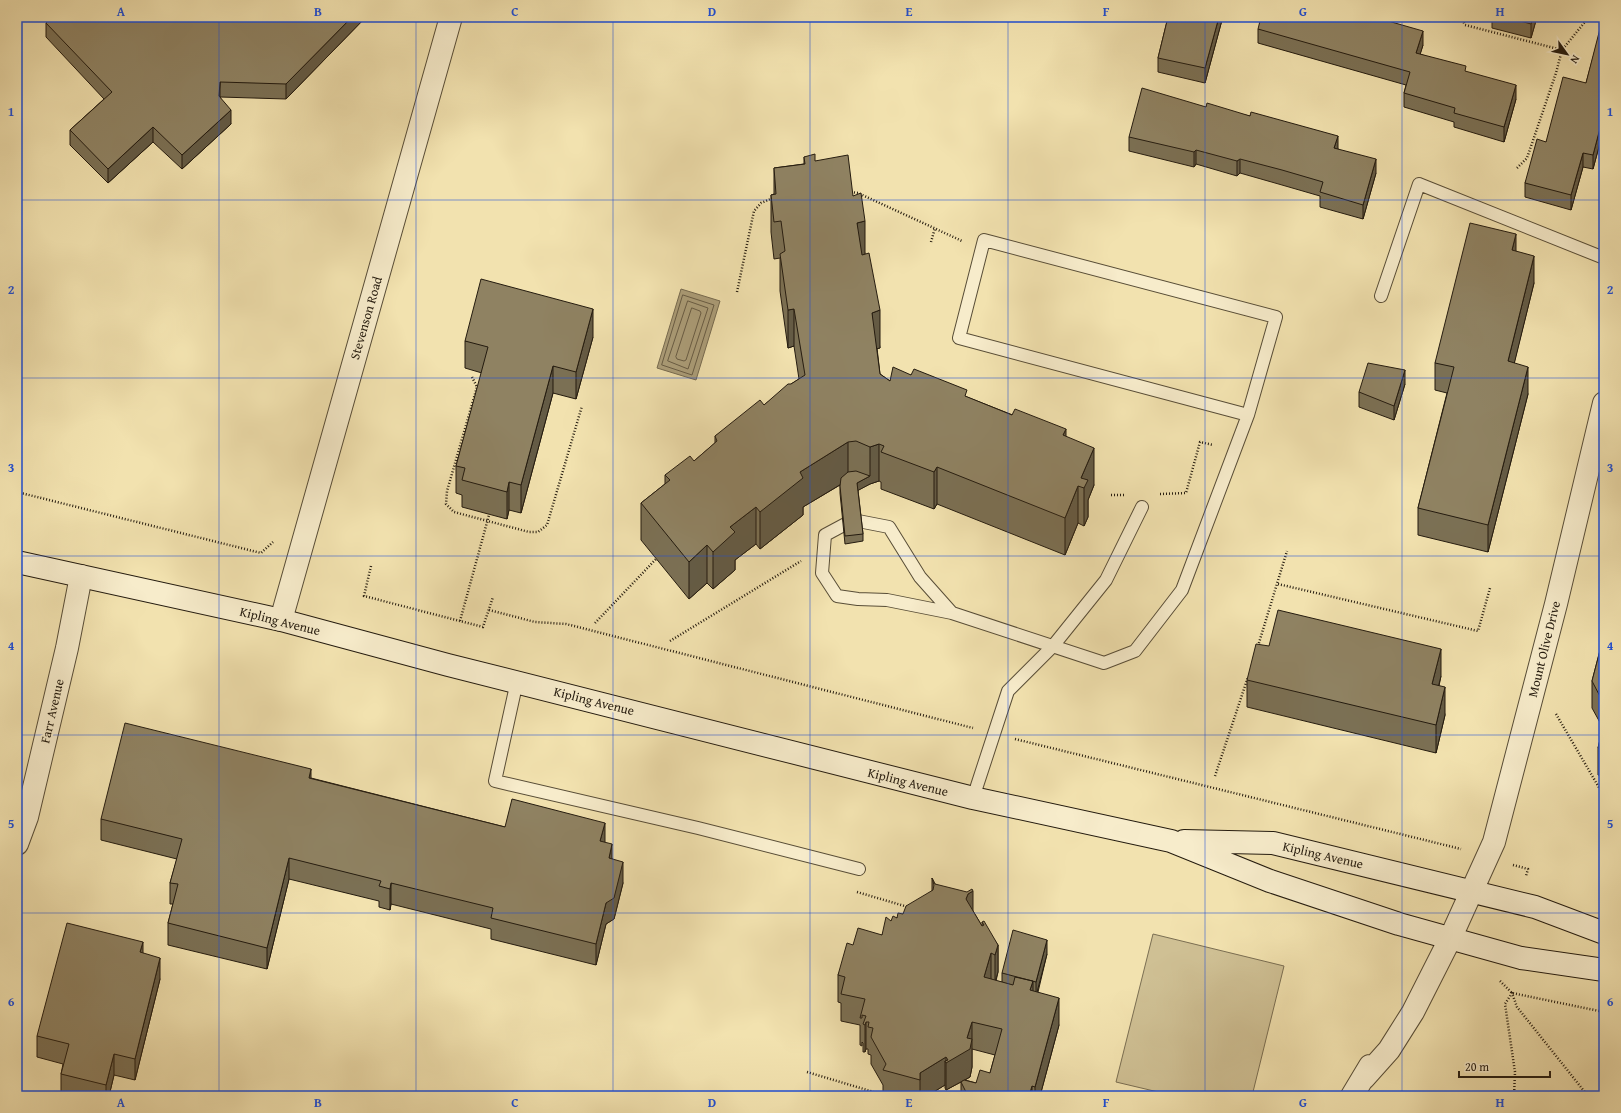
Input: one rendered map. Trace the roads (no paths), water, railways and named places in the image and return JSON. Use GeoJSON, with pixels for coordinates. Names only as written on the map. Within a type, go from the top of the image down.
{"type":"FeatureCollection","features":[{"type":"Feature","properties":{"kind":"main road","name":"Stevenson Road"},"geometry":{"type":"LineString","coordinates":[[281,620],[451,17]]}},
{"type":"Feature","properties":{"kind":"main road","name":"Mount Olive Drive"},"geometry":{"type":"LineString","coordinates":[[1472,891],[1494,842],[1501,819],[1604,403]]}},
{"type":"Feature","properties":{"kind":"main road","name":"Kipling Avenue"},"geometry":{"type":"LineString","coordinates":[[17,562],[281,620],[448,665],[517,681],[973,798],[1171,841],[1270,881],[1399,924],[1521,958],[1604,970]]}},
{"type":"Feature","properties":{"kind":"main road","name":"Farr Avenue"},"geometry":{"type":"LineString","coordinates":[[17,844],[31,802],[67,648],[81,576]]}},
{"type":"Feature","properties":{"kind":"main road","name":"Kipling Avenue"},"geometry":{"type":"LineString","coordinates":[[1171,841],[1273,843],[1535,907],[1604,933]]}},
{"type":"Feature","properties":{"kind":"main road"},"geometry":{"type":"LineString","coordinates":[[1358,1087],[1383,1043],[1409,1004],[1428,981],[1450,939],[1472,891]]}},
{"type":"Feature","properties":{"kind":"lane"},"geometry":{"type":"LineString","coordinates":[[1381,296],[1419,184],[1604,258]]}},
{"type":"Feature","properties":{"kind":"lane"},"geometry":{"type":"LineString","coordinates":[[952,613],[920,577],[889,527],[853,520],[825,535],[822,573],[837,596],[858,599],[887,600],[952,613],[1104,663],[1136,651],[1182,590],[1248,415],[1276,318],[984,240],[959,338],[1248,415]]}},
{"type":"Feature","properties":{"kind":"lane"},"geometry":{"type":"LineString","coordinates":[[973,798],[1008,691],[1053,646],[1106,580],[1142,507]]}},
{"type":"Feature","properties":{"kind":"lane"},"geometry":{"type":"LineString","coordinates":[[517,681],[495,781],[698,828],[859,869]]}},
{"type":"Feature","properties":{"kind":"water"},"geometry":{"type":"Polygon","coordinates":[[[681,289],[720,301],[696,380],[657,368],[681,289]]]}}]}
